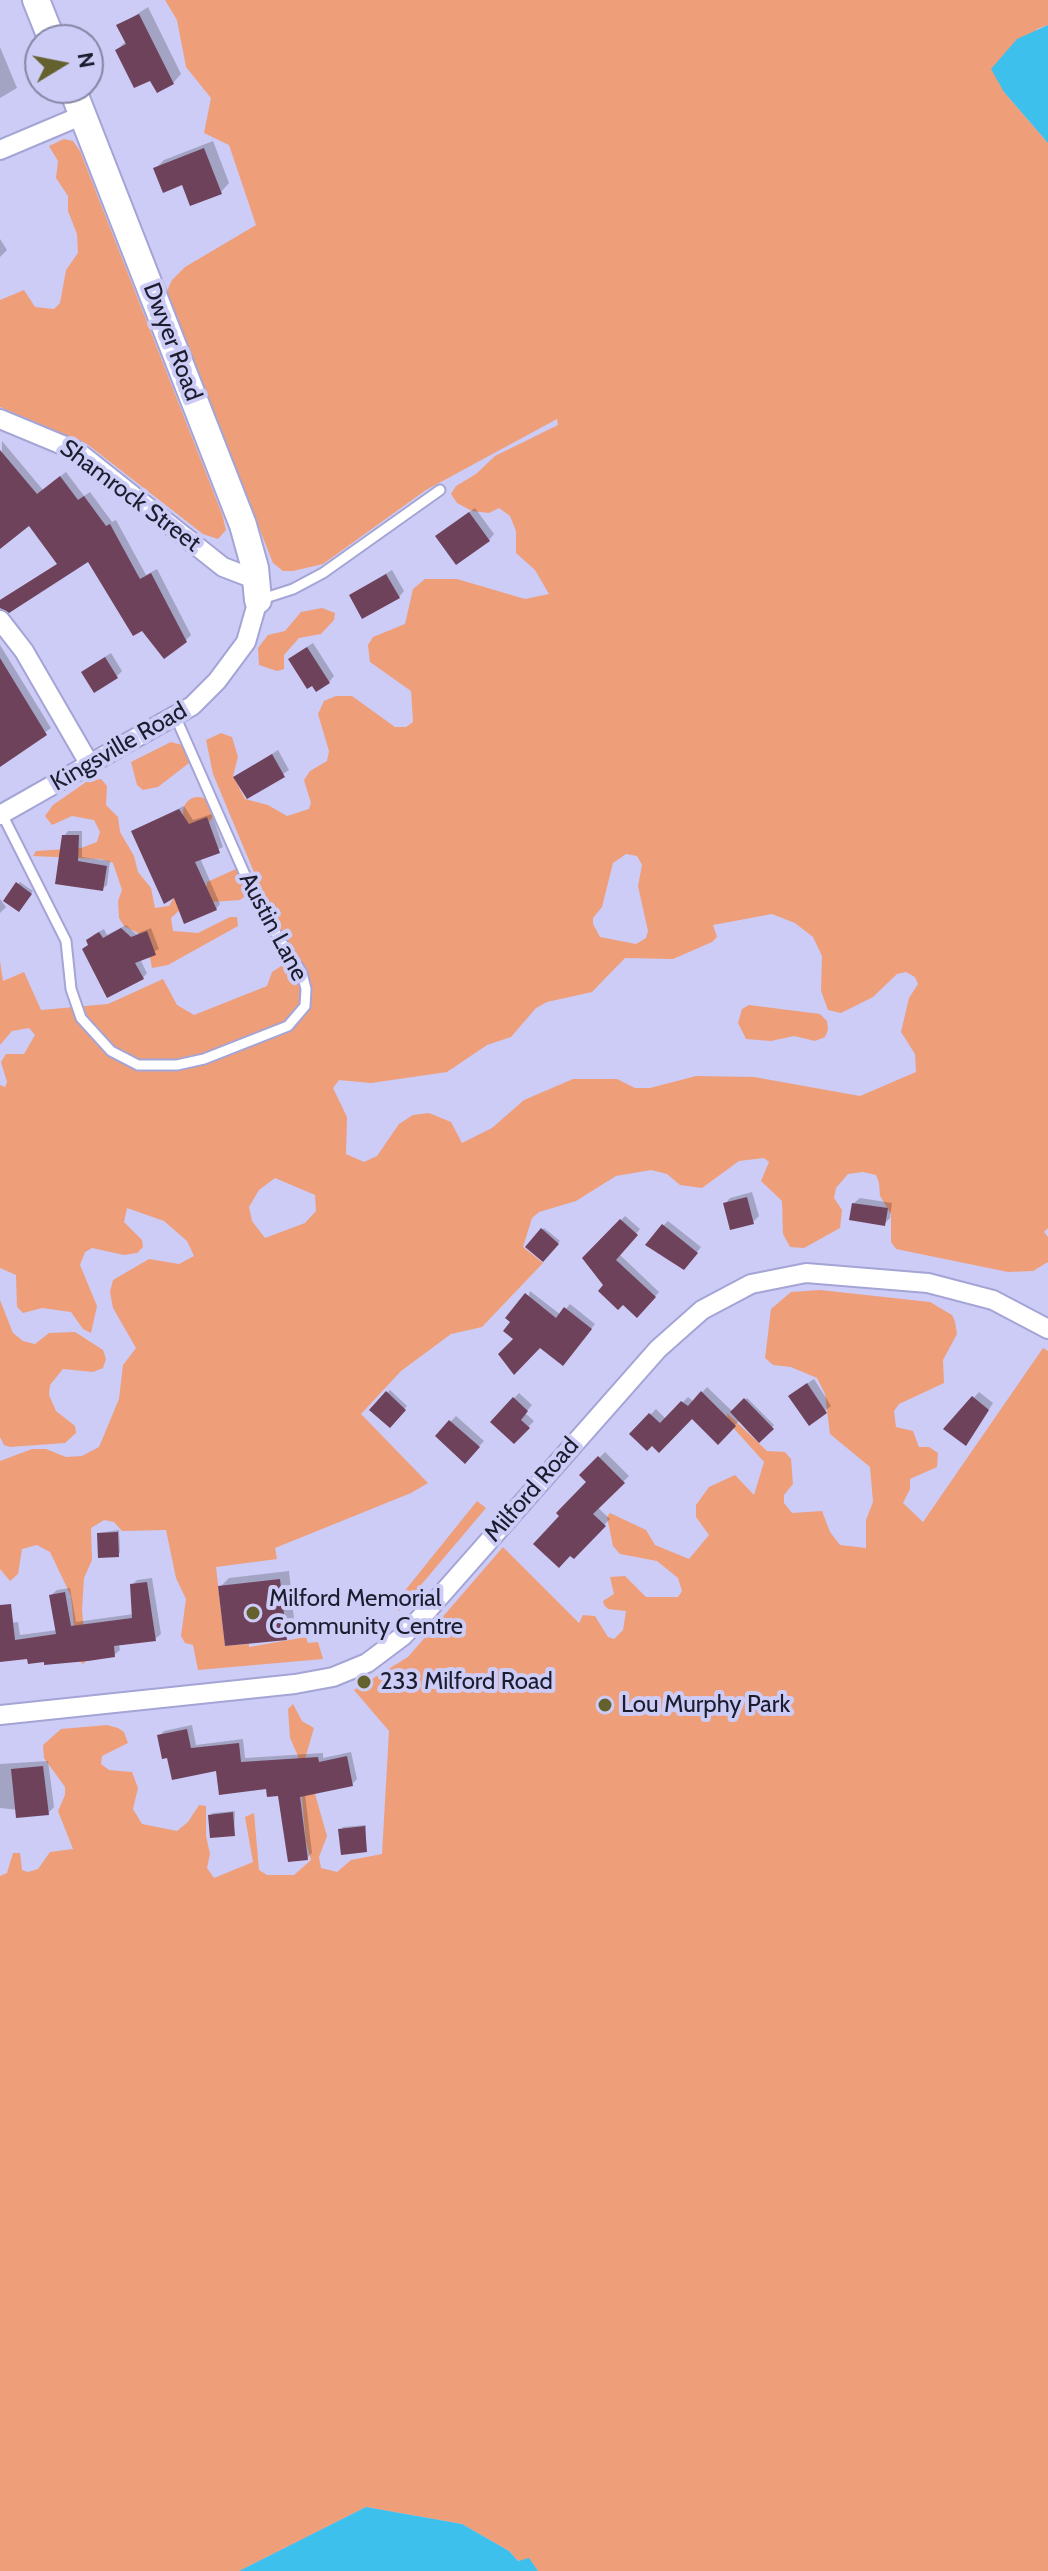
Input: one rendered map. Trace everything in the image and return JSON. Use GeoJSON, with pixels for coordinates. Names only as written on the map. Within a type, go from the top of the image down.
{"type":"FeatureCollection","features":[{"type":"Feature","properties":{"kind":"street"},"geometry":{"type":"LineString","coordinates":[[36,0],[46,24]]}},
{"type":"Feature","properties":{"kind":"street","name":"Dwyer Road"},"geometry":{"type":"LineString","coordinates":[[79,104],[236,505],[258,590]]}},
{"type":"Feature","properties":{"kind":"street"},"geometry":{"type":"LineString","coordinates":[[0,150],[83,115]]}},
{"type":"Feature","properties":{"kind":"street","name":"Shamrock Street"},"geometry":{"type":"LineString","coordinates":[[0,419],[77,451],[223,567],[258,590]]}},
{"type":"Feature","properties":{"kind":"street","name":"Kingsville Road"},"geometry":{"type":"LineString","coordinates":[[1,814],[176,718],[206,694],[233,663],[251,630],[258,590]]}},
{"type":"Feature","properties":{"kind":"street"},"geometry":{"type":"LineString","coordinates":[[0,620],[24,651],[90,765]]}},
{"type":"Feature","properties":{"kind":"street","name":"Milford Road"},"geometry":{"type":"LineString","coordinates":[[0,1715],[295,1684],[333,1677],[367,1663],[403,1636],[427,1611],[658,1349],[702,1310],[751,1284],[806,1273],[928,1283],[993,1300],[1048,1329]]}},
{"type":"Feature","properties":{"kind":"lane"},"geometry":{"type":"LineString","coordinates":[[258,590],[293,589],[323,573],[440,490]]}},
{"type":"Feature","properties":{"kind":"lane","name":"Austin Lane"},"geometry":{"type":"LineString","coordinates":[[1,814],[62,931],[68,950],[71,989],[81,1018],[111,1051],[138,1065],[177,1065],[204,1059],[288,1026],[305,1006],[306,989],[302,973],[261,911],[176,718]]}},
{"type":"Feature","properties":{"kind":"shaded area"},"geometry":{"type":"Polygon","coordinates":[[[165,0],[1048,0],[1048,25],[1037,29],[1004,92],[1048,143],[1048,1228],[1044,1232],[1048,1237],[1048,1262],[1033,1271],[1008,1272],[896,1249],[891,1242],[891,1214],[880,1196],[876,1175],[863,1172],[848,1174],[836,1188],[834,1198],[842,1210],[840,1228],[804,1248],[790,1247],[783,1234],[782,1201],[761,1181],[769,1162],[764,1158],[739,1161],[702,1188],[680,1185],[667,1174],[651,1170],[616,1176],[576,1201],[539,1212],[532,1218],[523,1247],[543,1263],[482,1327],[451,1334],[401,1371],[361,1414],[428,1483],[411,1493],[275,1548],[277,1559],[216,1567],[225,1646],[249,1644],[249,1647],[306,1637],[308,1643],[318,1642],[323,1659],[198,1670],[193,1645],[185,1643],[181,1636],[186,1599],[176,1578],[166,1530],[122,1531],[114,1522],[104,1520],[91,1528],[92,1560],[84,1578],[82,1610],[87,1660],[83,1664],[77,1658],[71,1596],[50,1552],[37,1545],[22,1549],[18,1574],[10,1581],[0,1569],[0,1461],[32,1449],[46,1449],[66,1457],[82,1456],[99,1447],[119,1399],[123,1365],[136,1348],[113,1308],[110,1292],[113,1280],[149,1259],[179,1264],[194,1256],[187,1241],[164,1221],[127,1208],[124,1222],[142,1240],[143,1247],[137,1253],[124,1255],[92,1248],[85,1252],[80,1265],[97,1306],[91,1333],[83,1329],[71,1312],[42,1308],[23,1313],[17,1307],[16,1275],[0,1268],[0,1085],[5,1087],[7,1082],[1,1062],[6,1054],[24,1054],[35,1035],[29,1028],[12,1031],[0,1045],[0,961],[3,981],[24,972],[41,1010],[108,1004],[163,979],[177,1005],[194,1015],[267,986],[272,972],[289,961],[292,953],[271,913],[213,774],[206,740],[221,733],[232,737],[238,757],[233,776],[245,799],[268,805],[287,816],[309,809],[311,803],[304,780],[310,771],[327,761],[329,751],[318,714],[324,701],[336,696],[352,696],[395,727],[406,727],[413,722],[411,691],[370,662],[368,645],[373,637],[405,624],[413,589],[425,579],[457,579],[525,599],[549,594],[535,570],[516,553],[516,531],[510,516],[499,508],[489,513],[472,511],[457,503],[451,494],[456,486],[476,474],[495,456],[558,425],[557,419],[426,490],[323,564],[283,571],[273,563],[166,293],[172,280],[185,267],[256,225],[229,145],[204,133],[211,98],[186,67],[177,20],[165,0]],[[626,854],[613,863],[602,907],[593,918],[593,924],[600,937],[636,944],[646,938],[648,931],[638,886],[642,865],[637,856],[626,854]],[[772,914],[713,925],[717,937],[712,942],[673,959],[625,958],[592,992],[547,1002],[536,1008],[511,1037],[487,1045],[447,1072],[371,1083],[339,1080],[333,1088],[347,1117],[346,1154],[364,1162],[377,1156],[399,1124],[413,1115],[429,1113],[451,1122],[462,1143],[492,1128],[524,1100],[573,1079],[617,1079],[635,1088],[650,1088],[696,1076],[754,1077],[860,1096],[916,1072],[915,1054],[901,1032],[909,998],[918,984],[915,977],[906,972],[897,974],[873,997],[841,1013],[828,1010],[821,991],[822,956],[813,937],[795,923],[772,914]],[[275,1178],[259,1190],[249,1207],[252,1221],[265,1238],[305,1223],[316,1211],[315,1195],[275,1178]]]}},
{"type":"Feature","properties":{"kind":"shaded area"},"geometry":{"type":"Polygon","coordinates":[[[64,139],[73,141],[80,151],[222,514],[226,530],[218,539],[203,534],[87,444],[0,407],[0,300],[24,290],[35,307],[54,309],[60,303],[66,270],[78,253],[77,234],[68,211],[68,196],[56,178],[58,161],[49,146],[64,139]]]}},
{"type":"Feature","properties":{"kind":"shaded area"},"geometry":{"type":"Polygon","coordinates":[[[322,608],[335,613],[334,620],[321,634],[299,638],[284,655],[284,669],[277,671],[259,665],[258,648],[268,635],[285,631],[301,612],[322,608]]]}},
{"type":"Feature","properties":{"kind":"shaded area"},"geometry":{"type":"Polygon","coordinates":[[[171,742],[182,745],[189,763],[158,787],[143,790],[137,785],[131,762],[171,742]]]}},
{"type":"Feature","properties":{"kind":"shaded area"},"geometry":{"type":"Polygon","coordinates":[[[101,779],[107,786],[106,805],[118,817],[120,832],[134,856],[138,872],[151,888],[155,908],[169,906],[176,894],[184,906],[171,918],[173,931],[198,933],[230,917],[237,917],[238,926],[168,965],[152,968],[146,937],[124,926],[119,918],[118,901],[122,890],[113,863],[101,859],[33,856],[36,851],[81,848],[97,842],[100,832],[94,820],[72,816],[52,825],[45,816],[53,805],[86,782],[101,779]]]}},
{"type":"Feature","properties":{"kind":"shaded area"},"geometry":{"type":"Polygon","coordinates":[[[198,797],[204,798],[212,806],[212,818],[204,826],[198,827],[192,826],[184,818],[183,812],[184,806],[192,798],[198,797]]]}},
{"type":"Feature","properties":{"kind":"shaded area"},"geometry":{"type":"Polygon","coordinates":[[[236,869],[247,895],[240,900],[212,902],[206,890],[207,882],[236,869]]]}},
{"type":"Feature","properties":{"kind":"shaded area"},"geometry":{"type":"Polygon","coordinates":[[[749,1005],[820,1014],[827,1021],[828,1030],[825,1037],[815,1041],[794,1036],[771,1041],[746,1039],[738,1023],[742,1009],[749,1005]]]}},
{"type":"Feature","properties":{"kind":"shaded area"},"geometry":{"type":"Polygon","coordinates":[[[820,1290],[930,1302],[952,1315],[957,1334],[943,1360],[944,1383],[899,1404],[894,1411],[896,1427],[913,1431],[919,1447],[929,1447],[938,1453],[937,1467],[910,1479],[910,1489],[903,1503],[923,1522],[1043,1348],[1048,1351],[1048,2571],[538,2571],[529,2559],[518,2561],[509,2551],[462,2524],[366,2507],[239,2571],[0,2571],[0,1876],[7,1873],[13,1853],[20,1853],[22,1870],[28,1872],[38,1869],[50,1852],[73,1849],[58,1811],[65,1787],[44,1758],[43,1745],[61,1729],[107,1725],[118,1728],[124,1732],[128,1743],[102,1756],[101,1764],[109,1770],[132,1772],[138,1788],[133,1809],[142,1824],[177,1831],[188,1822],[199,1805],[206,1806],[206,1836],[210,1854],[207,1868],[214,1878],[253,1862],[245,1817],[254,1813],[259,1870],[267,1875],[294,1875],[311,1860],[306,1842],[298,1756],[290,1738],[288,1709],[293,1704],[302,1721],[314,1728],[305,1759],[327,1836],[319,1857],[321,1868],[337,1872],[351,1860],[382,1854],[389,1731],[354,1690],[408,1657],[503,1547],[579,1623],[583,1615],[595,1616],[608,1637],[614,1639],[623,1630],[626,1611],[608,1609],[604,1605],[603,1601],[614,1594],[610,1577],[625,1576],[646,1597],[678,1597],[682,1591],[678,1578],[657,1561],[620,1554],[613,1546],[607,1517],[610,1513],[646,1530],[655,1545],[689,1559],[709,1535],[696,1517],[696,1505],[709,1487],[735,1475],[754,1495],[764,1462],[728,1422],[727,1413],[767,1451],[785,1452],[791,1459],[793,1484],[784,1495],[784,1503],[792,1513],[822,1511],[830,1532],[840,1545],[866,1548],[866,1520],[873,1502],[870,1467],[830,1434],[825,1394],[817,1378],[791,1367],[773,1365],[765,1358],[771,1309],[791,1292],[820,1290]]]}},
{"type":"Feature","properties":{"kind":"shaded area"},"geometry":{"type":"Polygon","coordinates":[[[0,1300],[13,1333],[23,1341],[35,1344],[49,1333],[75,1332],[103,1350],[106,1359],[103,1368],[93,1372],[63,1369],[50,1385],[49,1395],[56,1411],[75,1426],[76,1433],[65,1443],[10,1447],[4,1445],[0,1437],[0,1300]]]}},
{"type":"Feature","properties":{"kind":"shaded area"},"geometry":{"type":"Polygon","coordinates":[[[477,1501],[486,1508],[399,1611],[395,1603],[477,1501]]]}},
{"type":"Feature","properties":{"kind":"water"},"geometry":{"type":"Polygon","coordinates":[[[1048,25],[1048,143],[1004,92],[991,69],[1017,39],[1048,25]]]}},
{"type":"Feature","properties":{"kind":"water"},"geometry":{"type":"Polygon","coordinates":[[[366,2507],[462,2524],[509,2551],[518,2561],[529,2558],[538,2571],[239,2571],[366,2507]]]}},
{"type":"Feature","properties":{"kind":"building"},"geometry":{"type":"Polygon","coordinates":[[[139,14],[174,84],[157,93],[150,81],[134,88],[115,50],[126,44],[116,25],[139,14]]]}},
{"type":"Feature","properties":{"kind":"building"},"geometry":{"type":"Polygon","coordinates":[[[204,148],[222,194],[190,206],[182,185],[163,193],[153,168],[204,148]]]}},
{"type":"Feature","properties":{"kind":"building"},"geometry":{"type":"Polygon","coordinates":[[[0,450],[37,494],[60,476],[78,500],[84,496],[106,526],[110,524],[140,579],[151,573],[187,642],[164,659],[142,631],[133,636],[88,562],[9,613],[0,608],[0,600],[57,564],[29,526],[0,549],[0,450]]]}},
{"type":"Feature","properties":{"kind":"building"},"geometry":{"type":"Polygon","coordinates":[[[469,512],[490,541],[456,565],[435,536],[469,512]]]}},
{"type":"Feature","properties":{"kind":"building"},"geometry":{"type":"Polygon","coordinates":[[[386,574],[400,598],[362,619],[349,595],[386,574]]]}},
{"type":"Feature","properties":{"kind":"building"},"geometry":{"type":"Polygon","coordinates":[[[307,647],[330,683],[316,692],[312,686],[307,689],[288,659],[307,647]]]}},
{"type":"Feature","properties":{"kind":"building"},"geometry":{"type":"Polygon","coordinates":[[[105,657],[118,678],[94,693],[81,672],[105,657]]]}},
{"type":"Feature","properties":{"kind":"building"},"geometry":{"type":"Polygon","coordinates":[[[0,658],[47,735],[0,767],[0,658]]]}},
{"type":"Feature","properties":{"kind":"building"},"geometry":{"type":"Polygon","coordinates":[[[272,754],[285,777],[247,799],[233,777],[272,754]]]}},
{"type":"Feature","properties":{"kind":"building"},"geometry":{"type":"Polygon","coordinates":[[[179,809],[189,824],[207,817],[220,853],[195,862],[217,910],[184,924],[174,898],[164,904],[131,831],[179,809]]]}},
{"type":"Feature","properties":{"kind":"building"},"geometry":{"type":"Polygon","coordinates":[[[62,835],[79,835],[78,861],[107,866],[103,891],[55,884],[62,835]]]}},
{"type":"Feature","properties":{"kind":"building"},"geometry":{"type":"Polygon","coordinates":[[[16,882],[32,894],[19,912],[3,901],[16,882]]]}},
{"type":"Feature","properties":{"kind":"building"},"geometry":{"type":"Polygon","coordinates":[[[121,928],[131,937],[147,931],[156,955],[135,963],[144,979],[107,998],[82,949],[88,945],[86,940],[99,932],[103,938],[121,928]]]}},
{"type":"Feature","properties":{"kind":"building"},"geometry":{"type":"Polygon","coordinates":[[[747,1197],[754,1224],[730,1230],[723,1203],[747,1197]]]}},
{"type":"Feature","properties":{"kind":"building"},"geometry":{"type":"Polygon","coordinates":[[[852,1203],[888,1208],[885,1226],[849,1220],[852,1203]]]}},
{"type":"Feature","properties":{"kind":"building"},"geometry":{"type":"Polygon","coordinates":[[[620,1219],[638,1235],[616,1260],[656,1297],[637,1318],[623,1305],[618,1310],[598,1291],[603,1285],[582,1258],[620,1219]]]}},
{"type":"Feature","properties":{"kind":"building"},"geometry":{"type":"Polygon","coordinates":[[[662,1224],[698,1253],[684,1270],[645,1245],[662,1224]]]}},
{"type":"Feature","properties":{"kind":"building"},"geometry":{"type":"Polygon","coordinates":[[[541,1228],[559,1244],[543,1262],[525,1247],[541,1228]]]}},
{"type":"Feature","properties":{"kind":"building"},"geometry":{"type":"Polygon","coordinates":[[[525,1293],[556,1318],[564,1307],[592,1329],[563,1366],[540,1348],[514,1375],[498,1354],[513,1339],[503,1331],[510,1322],[505,1318],[525,1293]]]}},
{"type":"Feature","properties":{"kind":"building"},"geometry":{"type":"Polygon","coordinates":[[[807,1383],[827,1413],[809,1426],[788,1396],[807,1383]]]}},
{"type":"Feature","properties":{"kind":"building"},"geometry":{"type":"Polygon","coordinates":[[[386,1391],[406,1410],[390,1428],[369,1410],[386,1391]]]}},
{"type":"Feature","properties":{"kind":"building"},"geometry":{"type":"Polygon","coordinates":[[[701,1391],[736,1426],[718,1445],[692,1419],[659,1453],[652,1446],[647,1451],[629,1434],[649,1413],[660,1423],[681,1401],[688,1406],[701,1391]]]}},
{"type":"Feature","properties":{"kind":"building"},"geometry":{"type":"Polygon","coordinates":[[[972,1396],[989,1410],[966,1446],[943,1429],[972,1396]]]}},
{"type":"Feature","properties":{"kind":"building"},"geometry":{"type":"Polygon","coordinates":[[[513,1397],[528,1411],[521,1420],[530,1428],[514,1444],[490,1422],[513,1397]]]}},
{"type":"Feature","properties":{"kind":"building"},"geometry":{"type":"Polygon","coordinates":[[[744,1398],[774,1429],[759,1443],[730,1412],[744,1398]]]}},
{"type":"Feature","properties":{"kind":"building"},"geometry":{"type":"Polygon","coordinates":[[[449,1420],[480,1447],[465,1464],[435,1436],[449,1420]]]}},
{"type":"Feature","properties":{"kind":"building"},"geometry":{"type":"Polygon","coordinates":[[[598,1456],[625,1483],[593,1514],[606,1526],[574,1559],[570,1556],[559,1568],[533,1544],[559,1516],[556,1513],[586,1482],[579,1475],[598,1456]]]}},
{"type":"Feature","properties":{"kind":"building"},"geometry":{"type":"Polygon","coordinates":[[[118,1532],[119,1557],[98,1558],[97,1533],[118,1532]]]}},
{"type":"Feature","properties":{"kind":"building","name":"Milford Memorial Community Centre"},"geometry":{"type":"Polygon","coordinates":[[[280,1579],[287,1640],[225,1646],[218,1586],[280,1579]]]}},
{"type":"Feature","properties":{"kind":"building"},"geometry":{"type":"Polygon","coordinates":[[[147,1582],[156,1641],[114,1646],[115,1657],[88,1661],[44,1665],[44,1662],[28,1664],[27,1659],[0,1662],[0,1605],[11,1604],[15,1640],[56,1634],[49,1595],[65,1592],[71,1626],[132,1618],[130,1584],[147,1582]]]}},
{"type":"Feature","properties":{"kind":"building"},"geometry":{"type":"Polygon","coordinates":[[[187,1729],[191,1748],[239,1743],[241,1762],[318,1757],[319,1762],[347,1756],[353,1786],[300,1797],[308,1860],[288,1862],[278,1796],[267,1797],[266,1789],[219,1795],[216,1771],[172,1780],[167,1758],[162,1759],[157,1735],[187,1729]]]}},
{"type":"Feature","properties":{"kind":"building"},"geometry":{"type":"Polygon","coordinates":[[[43,1766],[49,1815],[16,1818],[11,1769],[43,1766]]]}},
{"type":"Feature","properties":{"kind":"building"},"geometry":{"type":"Polygon","coordinates":[[[233,1812],[235,1836],[210,1838],[208,1815],[233,1812]]]}},
{"type":"Feature","properties":{"kind":"building"},"geometry":{"type":"Polygon","coordinates":[[[365,1826],[367,1852],[341,1855],[338,1829],[365,1826]]]}},
{"type":"Feature","properties":{"kind":"place","name":"Milford Memorial Community Centre"},"geometry":{"type":"Point","coordinates":[253,1613]}},
{"type":"Feature","properties":{"kind":"place","name":"233 Milford Road"},"geometry":{"type":"Point","coordinates":[364,1682]}},
{"type":"Feature","properties":{"kind":"place","name":"Lou Murphy Park"},"geometry":{"type":"Point","coordinates":[605,1705]}}]}
